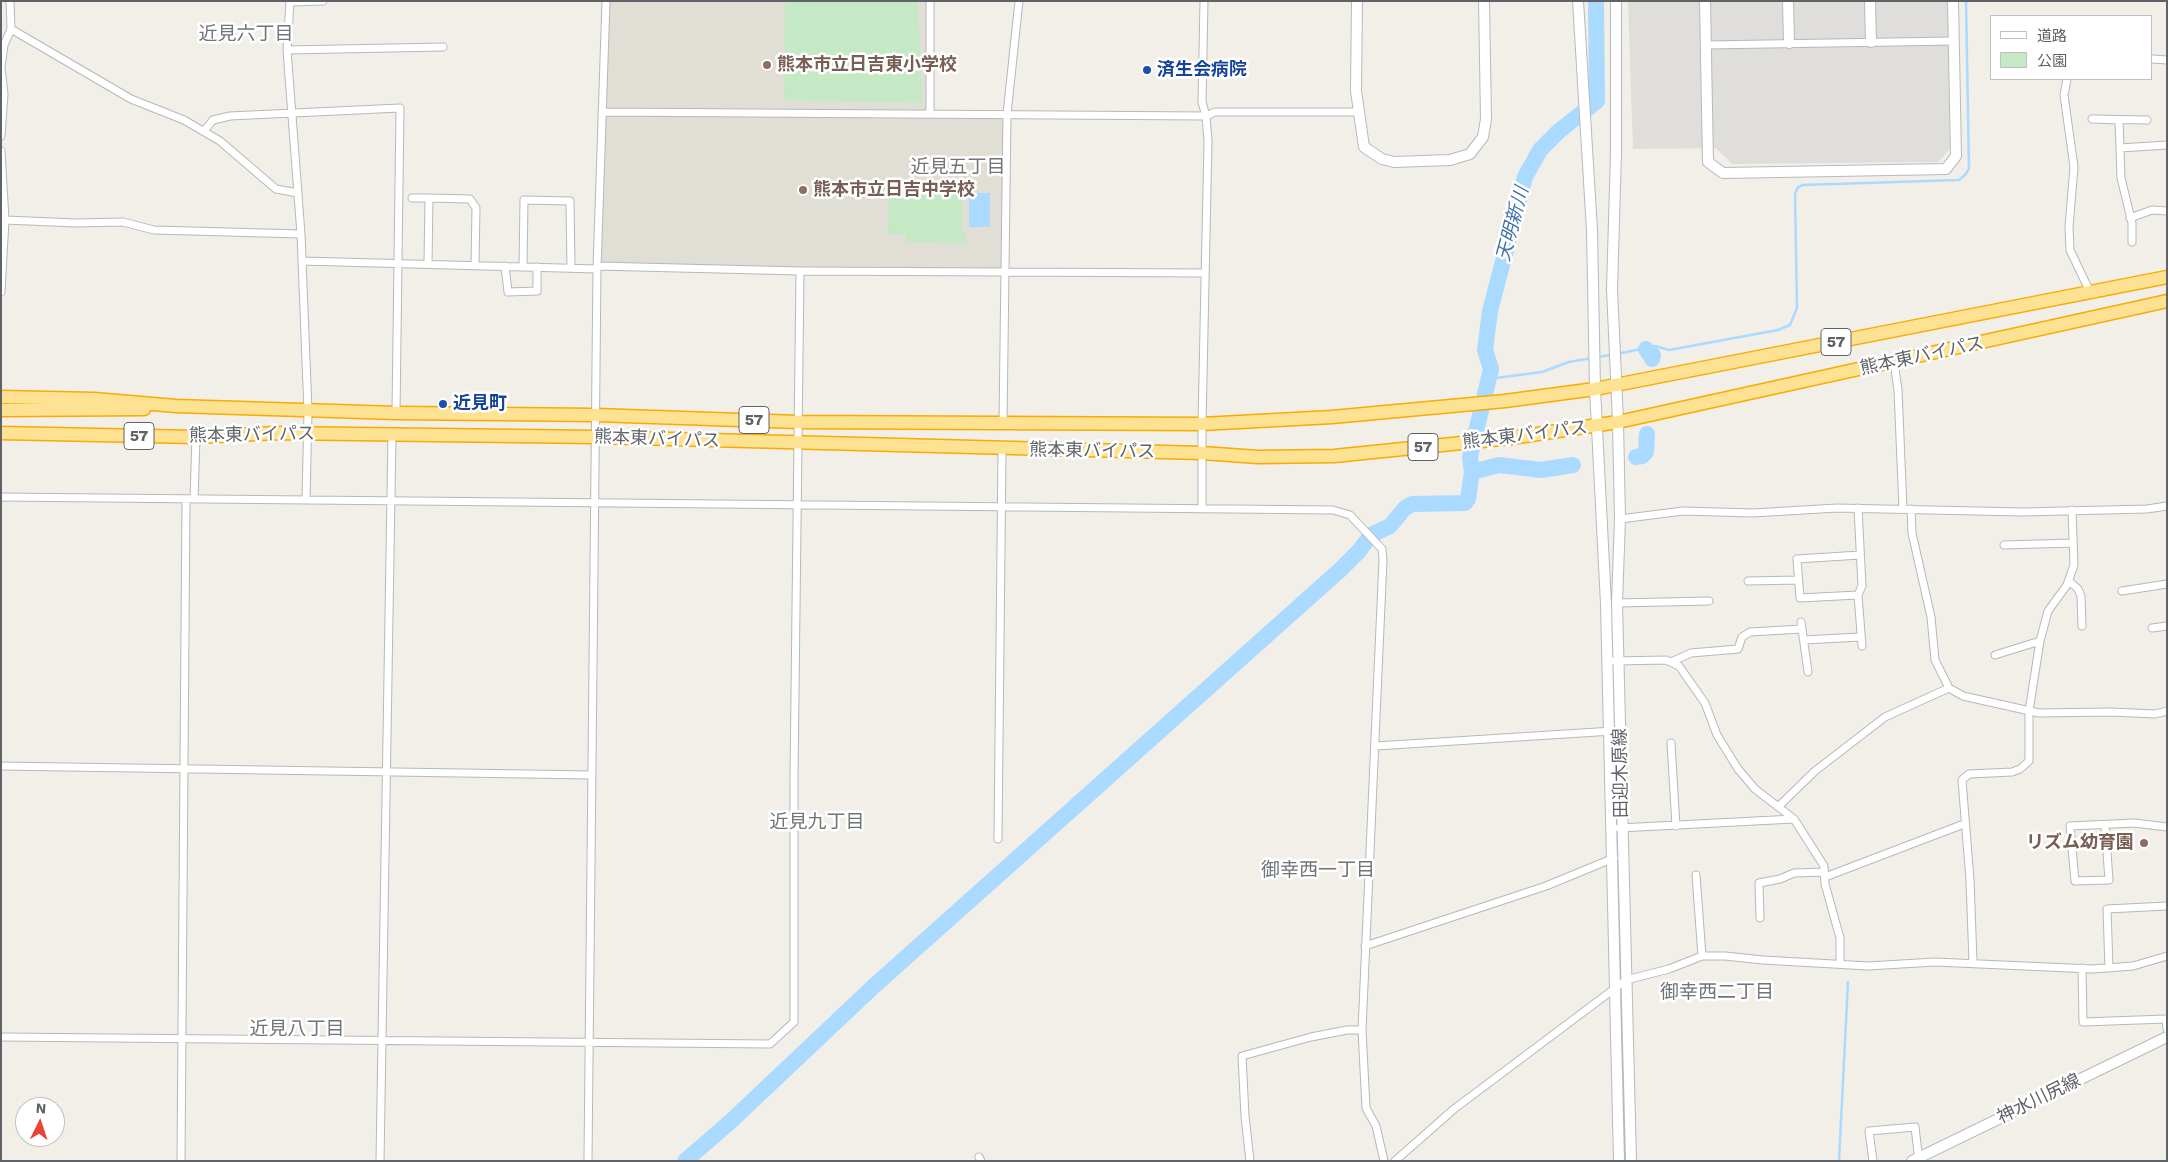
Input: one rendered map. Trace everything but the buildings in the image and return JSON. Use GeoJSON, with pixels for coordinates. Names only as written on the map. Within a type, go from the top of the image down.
{"type":"FeatureCollection","features":[{"type":"Feature","properties":{"kind":"highway","name":"熊本東バイパス"},"geometry":{"type":"LineString","coordinates":[[1,397],[94,399],[176,406],[396,414],[596,415],[798,422],[1202,424],[1332,417],[1505,401],[1616,386],[2167,278]]}},
{"type":"Feature","properties":{"kind":"highway","name":"熊本東バイパス"},"geometry":{"type":"LineString","coordinates":[[1,433],[196,437],[277,433],[596,437],[798,444],[1202,453],[1258,457],[1334,456],[1511,438],[1618,422],[2167,302]]}},
{"type":"Feature","properties":{"kind":"highway"},"geometry":{"type":"LineString","coordinates":[[1,410],[136,409],[176,406]]}},
{"type":"Feature","properties":{"kind":"highway"},"geometry":{"type":"LineString","coordinates":[[1,424],[195,428],[277,433]]}},
{"type":"Feature","properties":{"kind":"street"},"geometry":{"type":"LineString","coordinates":[[1,136],[1,68],[4,45],[11,29],[10,1]]}},
{"type":"Feature","properties":{"kind":"street"},"geometry":{"type":"LineString","coordinates":[[306,500],[308,411],[301,234],[287,50],[290,2],[323,1]]}},
{"type":"Feature","properties":{"kind":"street"},"geometry":{"type":"LineString","coordinates":[[588,1161],[587,1042],[596,503],[597,267],[606,1]]}},
{"type":"Feature","properties":{"kind":"street"},"geometry":{"type":"LineString","coordinates":[[930,1],[930,113]]}},
{"type":"Feature","properties":{"kind":"street"},"geometry":{"type":"LineString","coordinates":[[1003,424],[1007,114],[1019,1]]}},
{"type":"Feature","properties":{"kind":"street"},"geometry":{"type":"LineString","coordinates":[[1202,509],[1208,141],[1206,116],[1202,102],[1204,1]]}},
{"type":"Feature","properties":{"kind":"street"},"geometry":{"type":"LineString","coordinates":[[1357,1],[1358,112],[1364,147],[1382,160],[1394,162],[1450,160],[1470,154],[1483,138],[1486,119],[1484,1]]}},
{"type":"Feature","properties":{"kind":"street","name":"田迎木原線"},"geometry":{"type":"LineString","coordinates":[[1578,1],[1594,291],[1595,389],[1608,662],[1623,828],[1630,1161]]}},
{"type":"Feature","properties":{"kind":"street","name":"田迎木原線"},"geometry":{"type":"LineString","coordinates":[[1616,1],[1616,153],[1612,290],[1620,519],[1617,603],[1619,662],[1611,828],[1616,988],[1618,1161]]}},
{"type":"Feature","properties":{"kind":"street"},"geometry":{"type":"LineString","coordinates":[[1705,1],[1708,162],[1723,173],[1946,169],[1956,156],[1953,1]]}},
{"type":"Feature","properties":{"kind":"street"},"geometry":{"type":"LineString","coordinates":[[1788,1],[1789,43]]}},
{"type":"Feature","properties":{"kind":"street"},"geometry":{"type":"LineString","coordinates":[[1870,1],[1871,42]]}},
{"type":"Feature","properties":{"kind":"street"},"geometry":{"type":"LineString","coordinates":[[11,29],[131,99],[184,120],[204,131],[220,141],[276,189],[298,193]]}},
{"type":"Feature","properties":{"kind":"street"},"geometry":{"type":"LineString","coordinates":[[1706,45],[1954,41]]}},
{"type":"Feature","properties":{"kind":"street"},"geometry":{"type":"LineString","coordinates":[[287,50],[443,47]]}},
{"type":"Feature","properties":{"kind":"street"},"geometry":{"type":"LineString","coordinates":[[2153,59],[2167,60]]}},
{"type":"Feature","properties":{"kind":"street"},"geometry":{"type":"LineString","coordinates":[[2067,80],[2064,95],[2074,167],[2069,226],[2070,250],[2090,292]]}},
{"type":"Feature","properties":{"kind":"street"},"geometry":{"type":"LineString","coordinates":[[204,131],[213,120],[230,116],[400,108],[396,414]]}},
{"type":"Feature","properties":{"kind":"street"},"geometry":{"type":"LineString","coordinates":[[602,112],[1206,116],[1216,112],[1358,112]]}},
{"type":"Feature","properties":{"kind":"street"},"geometry":{"type":"LineString","coordinates":[[2132,242],[2130,218],[2121,178],[2119,120],[2092,118],[2147,120]]}},
{"type":"Feature","properties":{"kind":"street"},"geometry":{"type":"LineString","coordinates":[[2120,148],[2167,145]]}},
{"type":"Feature","properties":{"kind":"street"},"geometry":{"type":"LineString","coordinates":[[1,151],[5,220],[2,240],[1,292]]}},
{"type":"Feature","properties":{"kind":"street"},"geometry":{"type":"LineString","coordinates":[[412,198],[470,198],[476,208],[475,265]]}},
{"type":"Feature","properties":{"kind":"street"},"geometry":{"type":"LineString","coordinates":[[428,264],[429,198]]}},
{"type":"Feature","properties":{"kind":"street"},"geometry":{"type":"LineString","coordinates":[[523,267],[524,200],[570,202],[571,268]]}},
{"type":"Feature","properties":{"kind":"street"},"geometry":{"type":"LineString","coordinates":[[2130,218],[2152,210],[2167,211]]}},
{"type":"Feature","properties":{"kind":"street"},"geometry":{"type":"LineString","coordinates":[[5,220],[76,224],[123,222],[154,230],[301,234]]}},
{"type":"Feature","properties":{"kind":"street"},"geometry":{"type":"LineString","coordinates":[[302,261],[571,268],[1006,273],[1205,273]]}},
{"type":"Feature","properties":{"kind":"street"},"geometry":{"type":"LineString","coordinates":[[505,266],[508,292],[537,291],[537,267]]}},
{"type":"Feature","properties":{"kind":"street"},"geometry":{"type":"LineString","coordinates":[[1,1037],[770,1044],[794,1022],[800,271]]}},
{"type":"Feature","properties":{"kind":"street"},"geometry":{"type":"LineString","coordinates":[[1894,362],[1898,390],[1902,509]]}},
{"type":"Feature","properties":{"kind":"street"},"geometry":{"type":"LineString","coordinates":[[380,1161],[392,434]]}},
{"type":"Feature","properties":{"kind":"street"},"geometry":{"type":"LineString","coordinates":[[181,1161],[190,499],[196,437]]}},
{"type":"Feature","properties":{"kind":"street"},"geometry":{"type":"LineString","coordinates":[[998,839],[1003,506],[1002,449]]}},
{"type":"Feature","properties":{"kind":"street"},"geometry":{"type":"LineString","coordinates":[[1,498],[1333,510],[1350,516],[1382,549],[1384,565],[1362,1030],[1366,1108],[1376,1126],[1384,1161]]}},
{"type":"Feature","properties":{"kind":"street"},"geometry":{"type":"LineString","coordinates":[[1620,519],[1683,511],[1753,513],[1858,508],[2023,512],[2147,509],[2167,506]]}},
{"type":"Feature","properties":{"kind":"street"},"geometry":{"type":"LineString","coordinates":[[1858,508],[1862,586],[1858,595],[1862,646]]}},
{"type":"Feature","properties":{"kind":"street"},"geometry":{"type":"LineString","coordinates":[[1911,509],[1912,533],[1931,617],[1935,660],[1949,688],[1963,696],[2039,713],[2112,712],[2155,714],[2167,711]]}},
{"type":"Feature","properties":{"kind":"street"},"geometry":{"type":"LineString","coordinates":[[1973,962],[1970,880],[1964,824],[1962,780],[1970,774],[2012,772],[2020,769],[2029,761],[2029,711],[2040,641],[2048,610],[2069,581],[2074,565],[2072,510]]}},
{"type":"Feature","properties":{"kind":"street"},"geometry":{"type":"LineString","coordinates":[[2004,545],[2073,543]]}},
{"type":"Feature","properties":{"kind":"street"},"geometry":{"type":"LineString","coordinates":[[1858,595],[1800,598],[1797,559],[1860,555]]}},
{"type":"Feature","properties":{"kind":"street"},"geometry":{"type":"LineString","coordinates":[[1748,581],[1798,580]]}},
{"type":"Feature","properties":{"kind":"street"},"geometry":{"type":"LineString","coordinates":[[2069,581],[2078,589],[2081,596],[2082,626]]}},
{"type":"Feature","properties":{"kind":"street"},"geometry":{"type":"LineString","coordinates":[[2122,591],[2167,584]]}},
{"type":"Feature","properties":{"kind":"street"},"geometry":{"type":"LineString","coordinates":[[1617,603],[1709,601]]}},
{"type":"Feature","properties":{"kind":"street"},"geometry":{"type":"LineString","coordinates":[[1671,662],[1691,653],[1738,649],[1742,637],[1750,632],[1802,625],[1808,672]]}},
{"type":"Feature","properties":{"kind":"street"},"geometry":{"type":"LineString","coordinates":[[2152,628],[2167,626]]}},
{"type":"Feature","properties":{"kind":"street"},"geometry":{"type":"LineString","coordinates":[[1804,640],[1860,637]]}},
{"type":"Feature","properties":{"kind":"street"},"geometry":{"type":"LineString","coordinates":[[1995,656],[2040,641]]}},
{"type":"Feature","properties":{"kind":"street"},"geometry":{"type":"LineString","coordinates":[[1608,662],[1666,660],[1679,666],[1705,703],[1717,735],[1738,769],[1755,789],[1794,819],[1824,866],[1824,874],[1840,938],[1840,964]]}},
{"type":"Feature","properties":{"kind":"street"},"geometry":{"type":"LineString","coordinates":[[1779,806],[1815,770],[1885,717],[1949,688]]}},
{"type":"Feature","properties":{"kind":"street"},"geometry":{"type":"LineString","coordinates":[[1376,746],[1615,731]]}},
{"type":"Feature","properties":{"kind":"street"},"geometry":{"type":"LineString","coordinates":[[1671,743],[1676,826]]}},
{"type":"Feature","properties":{"kind":"street"},"geometry":{"type":"LineString","coordinates":[[1,766],[592,775]]}},
{"type":"Feature","properties":{"kind":"street"},"geometry":{"type":"LineString","coordinates":[[1611,828],[1794,819]]}},
{"type":"Feature","properties":{"kind":"street"},"geometry":{"type":"LineString","coordinates":[[2105,826],[2109,880],[2075,881],[2070,826],[2105,826],[2134,823],[2167,827]]}},
{"type":"Feature","properties":{"kind":"street"},"geometry":{"type":"LineString","coordinates":[[1760,918],[1759,883],[1780,880],[1794,874],[1824,874],[1964,824]]}},
{"type":"Feature","properties":{"kind":"street"},"geometry":{"type":"LineString","coordinates":[[1365,946],[1546,886],[1623,855]]}},
{"type":"Feature","properties":{"kind":"street"},"geometry":{"type":"LineString","coordinates":[[1696,875],[1702,956]]}},
{"type":"Feature","properties":{"kind":"street"},"geometry":{"type":"LineString","coordinates":[[2109,968],[2107,909],[2167,906]]}},
{"type":"Feature","properties":{"kind":"street"},"geometry":{"type":"LineString","coordinates":[[1396,1161],[1454,1109],[1626,980],[1669,969],[1702,956],[1868,966],[1973,962],[2082,968],[2133,966],[2167,956]]}},
{"type":"Feature","properties":{"kind":"street"},"geometry":{"type":"LineString","coordinates":[[2082,968],[2083,1022],[2166,1019],[2166,1029]]}},
{"type":"Feature","properties":{"kind":"street"},"geometry":{"type":"LineString","coordinates":[[1250,1161],[1244,1116],[1242,1056],[1311,1037],[1347,1030],[1362,1030]]}},
{"type":"Feature","properties":{"kind":"street","name":"神水川尻線"},"geometry":{"type":"LineString","coordinates":[[1916,1160],[2167,1037]]}},
{"type":"Feature","properties":{"kind":"street"},"geometry":{"type":"LineString","coordinates":[[1873,1161],[1869,1131],[1915,1127],[1916,1160]]}},
{"type":"Feature","properties":{"kind":"shaded area","name":"熊本市立日吉中学校"},"geometry":{"type":"Polygon","coordinates":[[[606,1],[930,1],[930,113],[1007,114],[1006,273],[597,266],[606,1]]]}},
{"type":"Feature","properties":{"kind":"shaded area"},"geometry":{"type":"Polygon","coordinates":[[[1628,1],[1948,1],[1950,149],[1938,162],[1732,164],[1716,148],[1633,149],[1628,1]]]}},
{"type":"Feature","properties":{"kind":"green space"},"geometry":{"type":"Polygon","coordinates":[[[785,1],[918,1],[922,103],[784,100],[785,1]]]}},
{"type":"Feature","properties":{"kind":"green space"},"geometry":{"type":"Polygon","coordinates":[[[882,186],[963,188],[962,232],[966,232],[966,243],[906,242],[906,234],[888,234],[889,198],[882,195],[882,186]]]}},
{"type":"Feature","properties":{"kind":"water"},"geometry":{"type":"Polygon","coordinates":[[[969,193],[990,193],[990,227],[969,227],[969,193]]]}},
{"type":"Feature","properties":{"kind":"waterway","name":"天明新川"},"geometry":{"type":"LineString","coordinates":[[1472,472],[1470,457],[1491,369],[1485,350],[1490,311],[1525,177],[1540,150],[1559,131],[1597,101],[1596,1]]}},
{"type":"Feature","properties":{"kind":"waterway"},"geometry":{"type":"LineString","coordinates":[[1617,354],[1655,346],[1669,350],[1778,330],[1790,325],[1797,308],[1795,194],[1798,187],[1803,185],[1959,180],[1965,175],[1969,169],[1966,1]]}},
{"type":"Feature","properties":{"kind":"waterway"},"geometry":{"type":"LineString","coordinates":[[1646,349],[1649,354],[1653,355],[1652,359]]}},
{"type":"Feature","properties":{"kind":"waterway"},"geometry":{"type":"LineString","coordinates":[[1597,357],[1611,355]]}},
{"type":"Feature","properties":{"kind":"waterway"},"geometry":{"type":"LineString","coordinates":[[1488,379],[1542,372],[1569,362],[1592,358]]}},
{"type":"Feature","properties":{"kind":"waterway"},"geometry":{"type":"LineString","coordinates":[[1636,457],[1642,456],[1646,452],[1647,434]]}},
{"type":"Feature","properties":{"kind":"waterway"},"geometry":{"type":"LineString","coordinates":[[685,1161],[730,1122],[874,986],[1340,570],[1359,551],[1371,535],[1390,526],[1405,508],[1412,504],[1465,503],[1468,499],[1472,472],[1499,465],[1541,470],[1573,465]]}},
{"type":"Feature","properties":{"kind":"waterway"},"geometry":{"type":"LineString","coordinates":[[1839,1161],[1848,982]]}},
{"type":"Feature","properties":{"kind":"place","name":"熊本市立日吉東小学校"},"geometry":{"type":"Point","coordinates":[767,65]}},
{"type":"Feature","properties":{"kind":"place","name":"済生会病院"},"geometry":{"type":"Point","coordinates":[1147,70]}},
{"type":"Feature","properties":{"kind":"place","name":"熊本市立日吉中学校"},"geometry":{"type":"Point","coordinates":[803,190]}},
{"type":"Feature","properties":{"kind":"place","name":"近見町"},"geometry":{"type":"Point","coordinates":[443,404]}},
{"type":"Feature","properties":{"kind":"place","name":"リズム幼育園"},"geometry":{"type":"Point","coordinates":[2144,843]}},
{"type":"Feature","properties":{"kind":"district","name":"近見六丁目"},"geometry":{"type":"Point","coordinates":[246,34]}},
{"type":"Feature","properties":{"kind":"district","name":"近見五丁目"},"geometry":{"type":"Point","coordinates":[958,167]}},
{"type":"Feature","properties":{"kind":"district","name":"近見九丁目"},"geometry":{"type":"Point","coordinates":[817,822]}},
{"type":"Feature","properties":{"kind":"district","name":"御幸西一丁目"},"geometry":{"type":"Point","coordinates":[1318,870]}},
{"type":"Feature","properties":{"kind":"district","name":"御幸西二丁目"},"geometry":{"type":"Point","coordinates":[1717,992]}},
{"type":"Feature","properties":{"kind":"district","name":"近見八丁目"},"geometry":{"type":"Point","coordinates":[297,1029]}}]}
